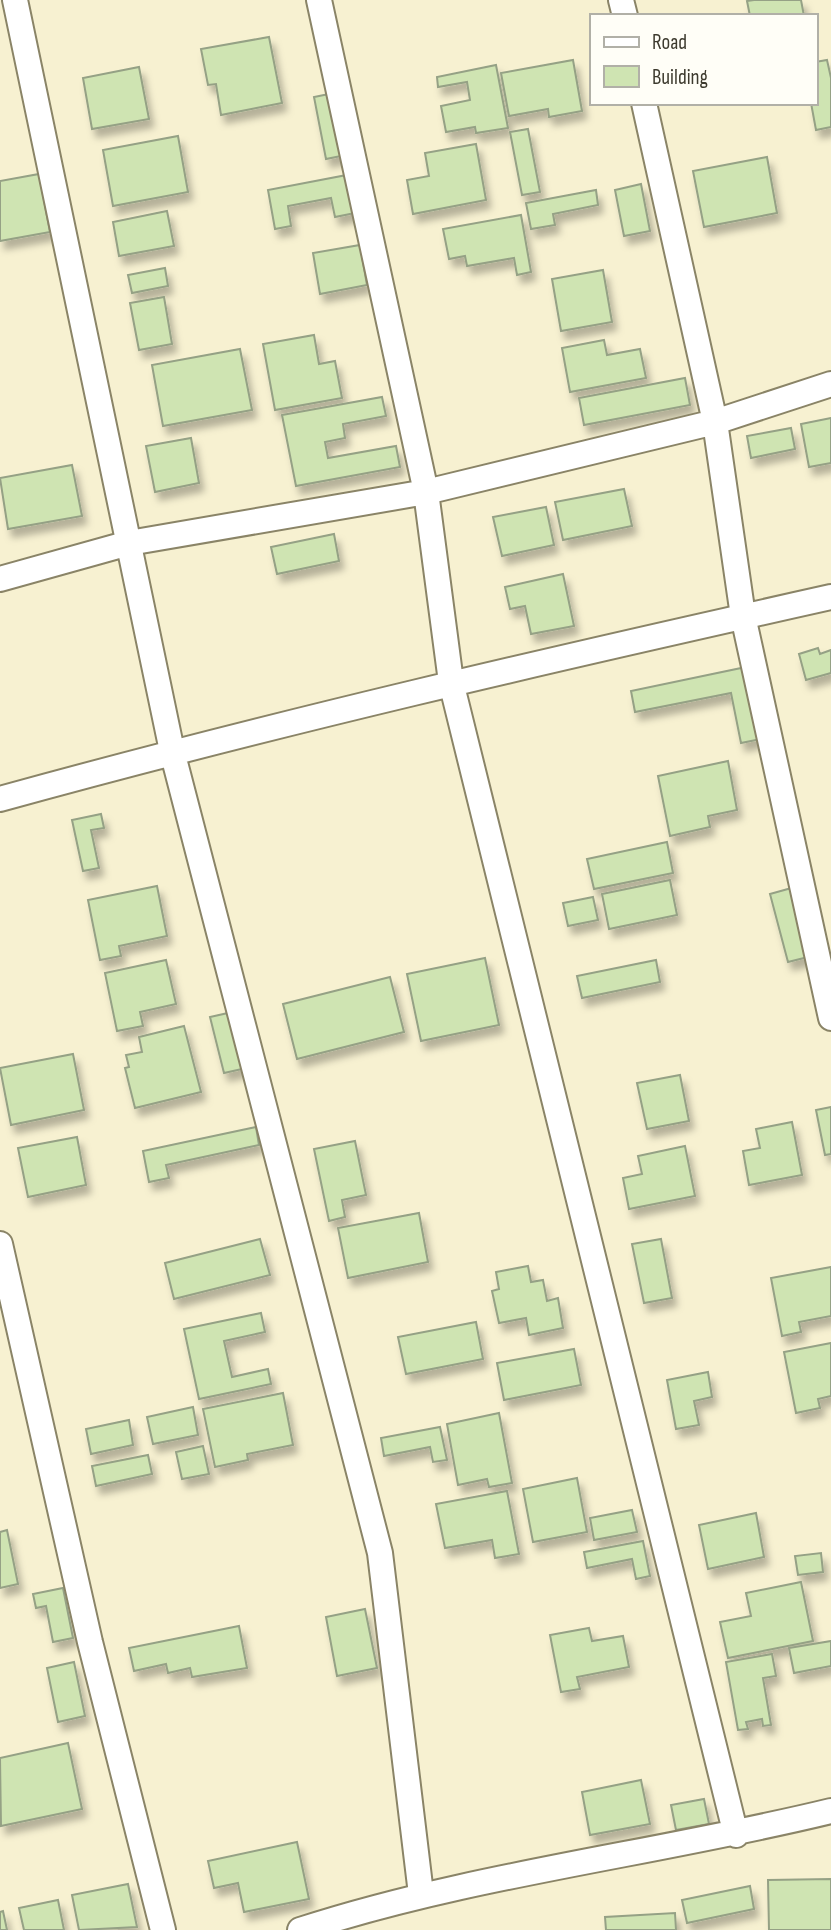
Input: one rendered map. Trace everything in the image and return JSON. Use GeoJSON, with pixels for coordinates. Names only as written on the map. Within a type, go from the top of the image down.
{"type":"FeatureCollection","features":[{"type":"Feature","properties":{"kind":"street"},"geometry":{"type":"LineString","coordinates":[[15,0],[172,751],[380,1553],[421,1894]]}},
{"type":"Feature","properties":{"kind":"street"},"geometry":{"type":"LineString","coordinates":[[319,0],[426,492],[451,682],[736,1835]]}},
{"type":"Feature","properties":{"kind":"street"},"geometry":{"type":"LineString","coordinates":[[644,105],[715,422],[743,616],[831,1018]]}},
{"type":"Feature","properties":{"kind":"street"},"geometry":{"type":"LineString","coordinates":[[0,579],[128,543],[426,492],[715,422],[831,384]]}},
{"type":"Feature","properties":{"kind":"street"},"geometry":{"type":"LineString","coordinates":[[0,799],[172,751],[451,682],[831,597]]}},
{"type":"Feature","properties":{"kind":"street"},"geometry":{"type":"LineString","coordinates":[[0,1244],[90,1642],[163,1930]]}},
{"type":"Feature","properties":{"kind":"street"},"geometry":{"type":"LineString","coordinates":[[300,1930],[365,1920],[421,1894],[736,1835],[831,1811]]}},
{"type":"Feature","properties":{"kind":"building"},"geometry":{"type":"Polygon","coordinates":[[[801,0],[804,14],[750,14],[747,1],[801,0]]]}},
{"type":"Feature","properties":{"kind":"building"},"geometry":{"type":"Polygon","coordinates":[[[269,37],[282,103],[221,115],[216,84],[208,85],[201,49],[269,37]]]}},
{"type":"Feature","properties":{"kind":"building"},"geometry":{"type":"Polygon","coordinates":[[[573,60],[582,111],[549,117],[548,109],[509,116],[501,73],[573,60]]]}},
{"type":"Feature","properties":{"kind":"building"},"geometry":{"type":"Polygon","coordinates":[[[827,60],[831,78],[831,127],[816,130],[811,105],[817,105],[817,62],[827,60]]]}},
{"type":"Feature","properties":{"kind":"building"},"geometry":{"type":"Polygon","coordinates":[[[496,65],[508,128],[476,133],[475,127],[446,132],[441,106],[470,100],[467,82],[438,87],[437,77],[496,65]]]}},
{"type":"Feature","properties":{"kind":"building"},"geometry":{"type":"Polygon","coordinates":[[[139,67],[149,119],[92,129],[83,78],[139,67]]]}},
{"type":"Feature","properties":{"kind":"building"},"geometry":{"type":"Polygon","coordinates":[[[334,93],[346,155],[326,159],[314,97],[334,93]]]}},
{"type":"Feature","properties":{"kind":"building"},"geometry":{"type":"Polygon","coordinates":[[[528,129],[540,192],[522,195],[510,132],[528,129]]]}},
{"type":"Feature","properties":{"kind":"building"},"geometry":{"type":"Polygon","coordinates":[[[178,136],[188,192],[113,206],[103,150],[178,136]]]}},
{"type":"Feature","properties":{"kind":"building"},"geometry":{"type":"Polygon","coordinates":[[[476,144],[486,200],[413,214],[407,180],[429,176],[425,153],[476,144]]]}},
{"type":"Feature","properties":{"kind":"building"},"geometry":{"type":"Polygon","coordinates":[[[767,157],[777,213],[704,227],[693,171],[767,157]]]}},
{"type":"Feature","properties":{"kind":"building"},"geometry":{"type":"Polygon","coordinates":[[[39,174],[50,232],[0,241],[0,181],[39,174]]]}},
{"type":"Feature","properties":{"kind":"building"},"geometry":{"type":"Polygon","coordinates":[[[352,174],[360,212],[335,217],[331,198],[288,206],[291,226],[275,229],[268,190],[352,174]]]}},
{"type":"Feature","properties":{"kind":"building"},"geometry":{"type":"Polygon","coordinates":[[[641,184],[650,231],[624,236],[615,190],[641,184]]]}},
{"type":"Feature","properties":{"kind":"building"},"geometry":{"type":"Polygon","coordinates":[[[596,190],[598,205],[553,214],[555,225],[531,229],[526,203],[596,190]]]}},
{"type":"Feature","properties":{"kind":"building"},"geometry":{"type":"Polygon","coordinates":[[[167,211],[174,246],[119,256],[113,222],[167,211]]]}},
{"type":"Feature","properties":{"kind":"building"},"geometry":{"type":"Polygon","coordinates":[[[521,215],[531,272],[517,275],[514,258],[467,266],[465,256],[449,259],[443,229],[521,215]]]}},
{"type":"Feature","properties":{"kind":"building"},"geometry":{"type":"Polygon","coordinates":[[[360,245],[367,285],[320,294],[313,253],[360,245]]]}},
{"type":"Feature","properties":{"kind":"building"},"geometry":{"type":"Polygon","coordinates":[[[165,268],[168,286],[132,293],[128,275],[165,268]]]}},
{"type":"Feature","properties":{"kind":"building"},"geometry":{"type":"Polygon","coordinates":[[[603,270],[612,322],[561,331],[552,279],[603,270]]]}},
{"type":"Feature","properties":{"kind":"building"},"geometry":{"type":"Polygon","coordinates":[[[164,297],[172,344],[139,350],[130,303],[164,297]]]}},
{"type":"Feature","properties":{"kind":"building"},"geometry":{"type":"Polygon","coordinates":[[[314,335],[319,364],[335,361],[342,398],[275,410],[263,344],[314,335]]]}},
{"type":"Feature","properties":{"kind":"building"},"geometry":{"type":"Polygon","coordinates":[[[604,340],[607,355],[640,349],[646,378],[570,392],[562,348],[604,340]]]}},
{"type":"Feature","properties":{"kind":"building"},"geometry":{"type":"Polygon","coordinates":[[[240,349],[252,410],[163,426],[152,365],[240,349]]]}},
{"type":"Feature","properties":{"kind":"building"},"geometry":{"type":"Polygon","coordinates":[[[685,378],[690,405],[584,425],[579,398],[685,378]]]}},
{"type":"Feature","properties":{"kind":"building"},"geometry":{"type":"Polygon","coordinates":[[[382,397],[386,416],[343,424],[345,438],[325,442],[328,458],[396,446],[400,467],[296,486],[282,415],[382,397]]]}},
{"type":"Feature","properties":{"kind":"building"},"geometry":{"type":"Polygon","coordinates":[[[831,418],[831,463],[809,467],[801,424],[831,418]]]}},
{"type":"Feature","properties":{"kind":"building"},"geometry":{"type":"Polygon","coordinates":[[[791,428],[795,449],[751,458],[747,436],[791,428]]]}},
{"type":"Feature","properties":{"kind":"building"},"geometry":{"type":"Polygon","coordinates":[[[191,438],[199,483],[155,492],[146,446],[191,438]]]}},
{"type":"Feature","properties":{"kind":"building"},"geometry":{"type":"Polygon","coordinates":[[[72,465],[82,516],[8,529],[0,478],[72,465]]]}},
{"type":"Feature","properties":{"kind":"building"},"geometry":{"type":"Polygon","coordinates":[[[624,489],[632,526],[563,540],[555,502],[624,489]]]}},
{"type":"Feature","properties":{"kind":"building"},"geometry":{"type":"Polygon","coordinates":[[[546,507],[554,545],[502,556],[493,517],[546,507]]]}},
{"type":"Feature","properties":{"kind":"building"},"geometry":{"type":"Polygon","coordinates":[[[334,534],[339,561],[277,574],[271,547],[334,534]]]}},
{"type":"Feature","properties":{"kind":"building"},"geometry":{"type":"Polygon","coordinates":[[[563,574],[574,626],[531,634],[525,606],[510,609],[505,587],[563,574]]]}},
{"type":"Feature","properties":{"kind":"building"},"geometry":{"type":"Polygon","coordinates":[[[818,648],[820,654],[831,650],[831,673],[806,680],[799,654],[818,648]]]}},
{"type":"Feature","properties":{"kind":"building"},"geometry":{"type":"Polygon","coordinates":[[[746,667],[761,739],[741,743],[731,693],[635,712],[631,691],[746,667]]]}},
{"type":"Feature","properties":{"kind":"building"},"geometry":{"type":"Polygon","coordinates":[[[728,761],[737,810],[708,816],[710,827],[670,836],[658,776],[728,761]]]}},
{"type":"Feature","properties":{"kind":"building"},"geometry":{"type":"Polygon","coordinates":[[[101,814],[104,828],[91,830],[99,868],[83,871],[72,820],[101,814]]]}},
{"type":"Feature","properties":{"kind":"building"},"geometry":{"type":"Polygon","coordinates":[[[667,842],[673,873],[594,889],[587,859],[667,842]]]}},
{"type":"Feature","properties":{"kind":"building"},"geometry":{"type":"Polygon","coordinates":[[[670,880],[677,915],[609,929],[602,894],[670,880]]]}},
{"type":"Feature","properties":{"kind":"building"},"geometry":{"type":"Polygon","coordinates":[[[157,886],[167,936],[119,946],[121,956],[100,960],[88,900],[157,886]]]}},
{"type":"Feature","properties":{"kind":"building"},"geometry":{"type":"Polygon","coordinates":[[[795,887],[812,956],[788,962],[770,894],[795,887]]]}},
{"type":"Feature","properties":{"kind":"building"},"geometry":{"type":"Polygon","coordinates":[[[593,897],[598,920],[568,926],[563,903],[593,897]]]}},
{"type":"Feature","properties":{"kind":"building"},"geometry":{"type":"Polygon","coordinates":[[[485,958],[499,1025],[421,1041],[407,974],[485,958]]]}},
{"type":"Feature","properties":{"kind":"building"},"geometry":{"type":"Polygon","coordinates":[[[166,960],[176,1004],[140,1012],[143,1026],[117,1031],[105,973],[166,960]]]}},
{"type":"Feature","properties":{"kind":"building"},"geometry":{"type":"Polygon","coordinates":[[[656,960],[660,982],[582,998],[577,976],[656,960]]]}},
{"type":"Feature","properties":{"kind":"building"},"geometry":{"type":"Polygon","coordinates":[[[390,977],[404,1032],[297,1059],[283,1004],[390,977]]]}},
{"type":"Feature","properties":{"kind":"building"},"geometry":{"type":"Polygon","coordinates":[[[228,1013],[242,1069],[224,1073],[210,1017],[228,1013]]]}},
{"type":"Feature","properties":{"kind":"building"},"geometry":{"type":"Polygon","coordinates":[[[184,1026],[201,1092],[135,1108],[125,1068],[129,1067],[126,1055],[142,1052],[139,1037],[184,1026]]]}},
{"type":"Feature","properties":{"kind":"building"},"geometry":{"type":"Polygon","coordinates":[[[73,1054],[84,1110],[11,1125],[0,1068],[73,1054]]]}},
{"type":"Feature","properties":{"kind":"building"},"geometry":{"type":"Polygon","coordinates":[[[680,1075],[689,1121],[647,1129],[637,1083],[680,1075]]]}},
{"type":"Feature","properties":{"kind":"building"},"geometry":{"type":"Polygon","coordinates":[[[831,1107],[831,1154],[825,1155],[816,1110],[831,1107]]]}},
{"type":"Feature","properties":{"kind":"building"},"geometry":{"type":"Polygon","coordinates":[[[792,1122],[802,1175],[749,1185],[743,1151],[760,1148],[756,1129],[792,1122]]]}},
{"type":"Feature","properties":{"kind":"building"},"geometry":{"type":"Polygon","coordinates":[[[256,1127],[259,1145],[166,1165],[169,1178],[149,1182],[143,1151],[256,1127]]]}},
{"type":"Feature","properties":{"kind":"building"},"geometry":{"type":"Polygon","coordinates":[[[77,1137],[86,1185],[28,1197],[18,1148],[77,1137]]]}},
{"type":"Feature","properties":{"kind":"building"},"geometry":{"type":"Polygon","coordinates":[[[355,1141],[366,1195],[342,1200],[345,1217],[329,1221],[314,1149],[355,1141]]]}},
{"type":"Feature","properties":{"kind":"building"},"geometry":{"type":"Polygon","coordinates":[[[685,1146],[695,1196],[629,1209],[623,1178],[642,1174],[638,1156],[685,1146]]]}},
{"type":"Feature","properties":{"kind":"building"},"geometry":{"type":"Polygon","coordinates":[[[419,1213],[428,1262],[348,1278],[338,1228],[419,1213]]]}},
{"type":"Feature","properties":{"kind":"building"},"geometry":{"type":"Polygon","coordinates":[[[260,1239],[270,1275],[174,1299],[165,1263],[260,1239]]]}},
{"type":"Feature","properties":{"kind":"building"},"geometry":{"type":"Polygon","coordinates":[[[661,1239],[672,1298],[644,1303],[632,1244],[661,1239]]]}},
{"type":"Feature","properties":{"kind":"building"},"geometry":{"type":"Polygon","coordinates":[[[528,1266],[531,1282],[543,1280],[547,1301],[558,1298],[563,1328],[529,1335],[526,1318],[499,1323],[492,1291],[499,1289],[496,1272],[528,1266]]]}},
{"type":"Feature","properties":{"kind":"building"},"geometry":{"type":"Polygon","coordinates":[[[831,1267],[831,1316],[799,1322],[801,1332],[782,1336],[771,1278],[831,1267]]]}},
{"type":"Feature","properties":{"kind":"building"},"geometry":{"type":"Polygon","coordinates":[[[261,1313],[265,1332],[224,1341],[232,1377],[268,1369],[271,1384],[199,1399],[184,1329],[261,1313]]]}},
{"type":"Feature","properties":{"kind":"building"},"geometry":{"type":"Polygon","coordinates":[[[476,1322],[483,1359],[406,1374],[398,1337],[476,1322]]]}},
{"type":"Feature","properties":{"kind":"building"},"geometry":{"type":"Polygon","coordinates":[[[831,1343],[831,1396],[818,1399],[820,1408],[796,1413],[784,1352],[831,1343]]]}},
{"type":"Feature","properties":{"kind":"building"},"geometry":{"type":"Polygon","coordinates":[[[574,1349],[581,1385],[504,1400],[497,1363],[574,1349]]]}},
{"type":"Feature","properties":{"kind":"building"},"geometry":{"type":"Polygon","coordinates":[[[708,1372],[712,1397],[694,1401],[699,1425],[676,1429],[667,1380],[708,1372]]]}},
{"type":"Feature","properties":{"kind":"building"},"geometry":{"type":"Polygon","coordinates":[[[283,1393],[293,1445],[247,1454],[248,1460],[215,1467],[203,1409],[283,1393]]]}},
{"type":"Feature","properties":{"kind":"building"},"geometry":{"type":"Polygon","coordinates":[[[193,1407],[198,1435],[153,1444],[147,1417],[193,1407]]]}},
{"type":"Feature","properties":{"kind":"building"},"geometry":{"type":"Polygon","coordinates":[[[499,1413],[512,1483],[489,1487],[487,1479],[458,1485],[447,1424],[499,1413]]]}},
{"type":"Feature","properties":{"kind":"building"},"geometry":{"type":"Polygon","coordinates":[[[129,1420],[133,1445],[91,1454],[86,1429],[129,1420]]]}},
{"type":"Feature","properties":{"kind":"building"},"geometry":{"type":"Polygon","coordinates":[[[440,1427],[447,1460],[433,1462],[430,1447],[384,1456],[381,1438],[440,1427]]]}},
{"type":"Feature","properties":{"kind":"building"},"geometry":{"type":"Polygon","coordinates":[[[203,1446],[209,1474],[182,1479],[176,1452],[203,1446]]]}},
{"type":"Feature","properties":{"kind":"building"},"geometry":{"type":"Polygon","coordinates":[[[148,1455],[152,1474],[96,1486],[92,1466],[148,1455]]]}},
{"type":"Feature","properties":{"kind":"building"},"geometry":{"type":"Polygon","coordinates":[[[577,1478],[587,1532],[533,1542],[523,1489],[577,1478]]]}},
{"type":"Feature","properties":{"kind":"building"},"geometry":{"type":"Polygon","coordinates":[[[507,1491],[519,1554],[495,1558],[492,1540],[445,1548],[436,1504],[507,1491]]]}},
{"type":"Feature","properties":{"kind":"building"},"geometry":{"type":"Polygon","coordinates":[[[632,1510],[637,1532],[594,1540],[590,1518],[632,1510]]]}},
{"type":"Feature","properties":{"kind":"building"},"geometry":{"type":"Polygon","coordinates":[[[756,1513],[764,1557],[708,1569],[699,1525],[756,1513]]]}},
{"type":"Feature","properties":{"kind":"building"},"geometry":{"type":"Polygon","coordinates":[[[7,1530],[18,1584],[0,1588],[0,1532],[7,1530]]]}},
{"type":"Feature","properties":{"kind":"building"},"geometry":{"type":"Polygon","coordinates":[[[643,1541],[650,1576],[636,1579],[632,1559],[587,1568],[584,1552],[643,1541]]]}},
{"type":"Feature","properties":{"kind":"building"},"geometry":{"type":"Polygon","coordinates":[[[821,1553],[823,1572],[798,1575],[795,1556],[821,1553]]]}},
{"type":"Feature","properties":{"kind":"building"},"geometry":{"type":"Polygon","coordinates":[[[801,1582],[813,1641],[728,1658],[720,1622],[751,1616],[746,1593],[801,1582]]]}},
{"type":"Feature","properties":{"kind":"building"},"geometry":{"type":"Polygon","coordinates":[[[63,1588],[73,1638],[53,1642],[46,1606],[36,1608],[33,1594],[63,1588]]]}},
{"type":"Feature","properties":{"kind":"building"},"geometry":{"type":"Polygon","coordinates":[[[365,1609],[377,1668],[337,1676],[326,1617],[365,1609]]]}},
{"type":"Feature","properties":{"kind":"building"},"geometry":{"type":"Polygon","coordinates":[[[239,1626],[247,1668],[192,1677],[190,1668],[168,1673],[166,1664],[134,1671],[129,1648],[239,1626]]]}},
{"type":"Feature","properties":{"kind":"building"},"geometry":{"type":"Polygon","coordinates":[[[589,1628],[592,1641],[623,1636],[629,1667],[577,1677],[580,1689],[561,1692],[550,1635],[589,1628]]]}},
{"type":"Feature","properties":{"kind":"building"},"geometry":{"type":"Polygon","coordinates":[[[831,1641],[831,1666],[794,1673],[789,1648],[831,1641]]]}},
{"type":"Feature","properties":{"kind":"building"},"geometry":{"type":"Polygon","coordinates":[[[772,1654],[776,1676],[763,1678],[771,1725],[763,1726],[762,1719],[746,1722],[748,1729],[738,1730],[726,1662],[772,1654]]]}},
{"type":"Feature","properties":{"kind":"building"},"geometry":{"type":"Polygon","coordinates":[[[74,1662],[85,1716],[58,1722],[47,1668],[74,1662]]]}},
{"type":"Feature","properties":{"kind":"building"},"geometry":{"type":"Polygon","coordinates":[[[68,1743],[82,1809],[1,1826],[0,1758],[68,1743]]]}},
{"type":"Feature","properties":{"kind":"building"},"geometry":{"type":"Polygon","coordinates":[[[641,1780],[650,1824],[590,1835],[582,1792],[641,1780]]]}},
{"type":"Feature","properties":{"kind":"building"},"geometry":{"type":"Polygon","coordinates":[[[704,1799],[709,1824],[676,1830],[671,1805],[704,1799]]]}},
{"type":"Feature","properties":{"kind":"building"},"geometry":{"type":"Polygon","coordinates":[[[297,1842],[309,1899],[244,1912],[238,1883],[214,1888],[208,1861],[297,1842]]]}},
{"type":"Feature","properties":{"kind":"building"},"geometry":{"type":"Polygon","coordinates":[[[831,1879],[831,1930],[769,1930],[768,1880],[831,1879]]]}},
{"type":"Feature","properties":{"kind":"building"},"geometry":{"type":"Polygon","coordinates":[[[128,1884],[137,1927],[79,1930],[72,1895],[128,1884]]]}},
{"type":"Feature","properties":{"kind":"building"},"geometry":{"type":"Polygon","coordinates":[[[750,1886],[754,1909],[687,1923],[682,1900],[750,1886]]]}},
{"type":"Feature","properties":{"kind":"building"},"geometry":{"type":"Polygon","coordinates":[[[58,1900],[64,1930],[24,1930],[19,1908],[58,1900]]]}},
{"type":"Feature","properties":{"kind":"building"},"geometry":{"type":"Polygon","coordinates":[[[3,1911],[7,1930],[0,1930],[0,1912],[3,1911]]]}},
{"type":"Feature","properties":{"kind":"building"},"geometry":{"type":"Polygon","coordinates":[[[675,1913],[676,1930],[606,1930],[605,1917],[675,1913]]]}}]}
